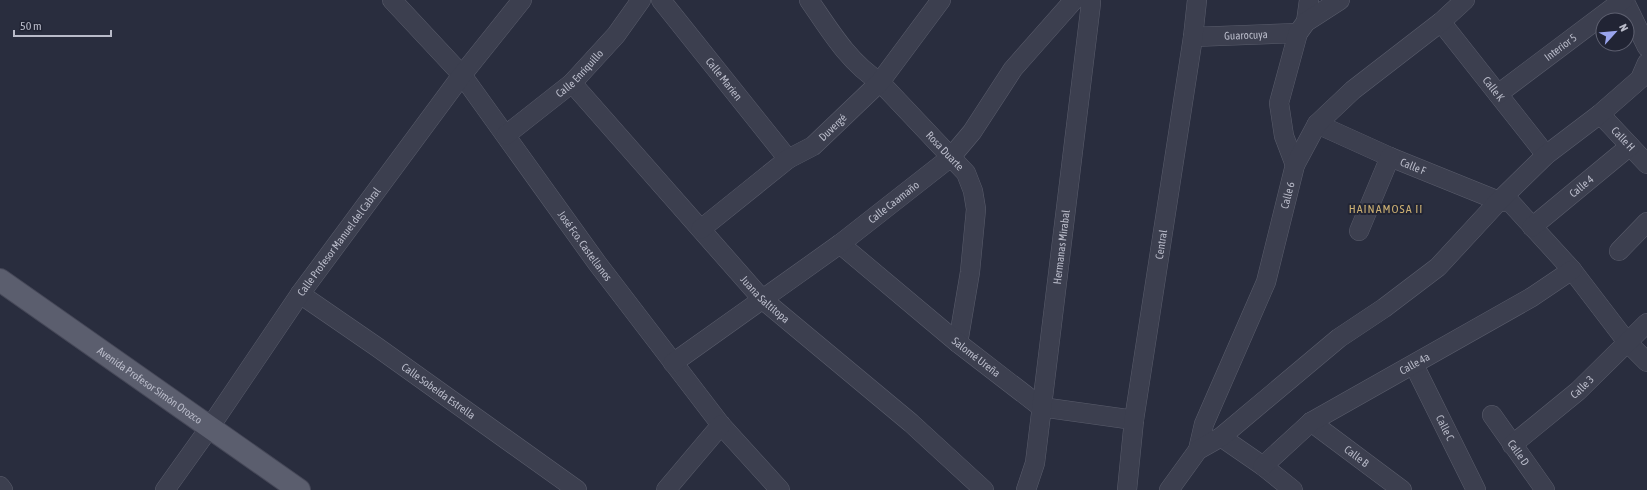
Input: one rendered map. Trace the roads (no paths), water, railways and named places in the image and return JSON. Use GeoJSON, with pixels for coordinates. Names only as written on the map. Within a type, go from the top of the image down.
{"type":"FeatureCollection","features":[{"type":"Feature","properties":{"kind":"main road","name":"Avenida Profesor Simón Orozco"},"geometry":{"type":"LineString","coordinates":[[0,280],[299,490]]}},
{"type":"Feature","properties":{"kind":"street","name":"José Fco. Castellanos"},"geometry":{"type":"LineString","coordinates":[[392,0],[462,75],[597,264],[721,425],[780,490]]}},
{"type":"Feature","properties":{"kind":"street","name":"Calle Profesor Manuel del Cabral"},"geometry":{"type":"LineString","coordinates":[[165,490],[210,427],[300,294],[462,75],[522,0]]}},
{"type":"Feature","properties":{"kind":"street","name":"Calle Enriquillo"},"geometry":{"type":"LineString","coordinates":[[506,135],[572,83],[616,35],[641,0]]}},
{"type":"Feature","properties":{"kind":"street","name":"Calle Marien"},"geometry":{"type":"LineString","coordinates":[[660,0],[788,159]]}},
{"type":"Feature","properties":{"kind":"street","name":"Rosa Duarte"},"geometry":{"type":"LineString","coordinates":[[809,0],[855,62],[870,76],[880,82],[966,173],[973,191],[976,209],[970,272],[958,343]]}},
{"type":"Feature","properties":{"kind":"street","name":"Duvergé"},"geometry":{"type":"LineString","coordinates":[[701,229],[788,159],[813,146],[880,82],[941,0]]}},
{"type":"Feature","properties":{"kind":"street","name":"Central"},"geometry":{"type":"LineString","coordinates":[[1127,490],[1134,420],[1193,37],[1197,0]]}},
{"type":"Feature","properties":{"kind":"street"},"geometry":{"type":"LineString","coordinates":[[1295,165],[1284,136],[1279,103],[1309,0]]}},
{"type":"Feature","properties":{"kind":"street"},"geometry":{"type":"LineString","coordinates":[[1302,27],[1340,0]]}},
{"type":"Feature","properties":{"kind":"street","name":"Calle 6"},"geometry":{"type":"LineString","coordinates":[[1198,450],[1204,424],[1266,282],[1295,165],[1317,124],[1353,90],[1441,22],[1465,0]]}},
{"type":"Feature","properties":{"kind":"street"},"geometry":{"type":"LineString","coordinates":[[1623,0],[1647,47]]}},
{"type":"Feature","properties":{"kind":"street","name":"Interior 5"},"geometry":{"type":"LineString","coordinates":[[1498,94],[1623,0]]}},
{"type":"Feature","properties":{"kind":"street","name":"Calle Caamaño"},"geometry":{"type":"LineString","coordinates":[[673,363],[840,244],[950,157],[972,132],[1013,69],[1084,1]]}},
{"type":"Feature","properties":{"kind":"street","name":"Hermanas Mirabal"},"geometry":{"type":"LineString","coordinates":[[1026,490],[1035,463],[1084,1]]}},
{"type":"Feature","properties":{"kind":"street","name":"Calle K"},"geometry":{"type":"LineString","coordinates":[[1441,22],[1546,155]]}},
{"type":"Feature","properties":{"kind":"street","name":"Guarocuya"},"geometry":{"type":"LineString","coordinates":[[1193,37],[1302,27]]}},
{"type":"Feature","properties":{"kind":"street"},"geometry":{"type":"LineString","coordinates":[[1169,490],[1198,450],[1221,437],[1339,338],[1384,308],[1438,267],[1505,202],[1546,155],[1600,114],[1640,79],[1647,63]]}},
{"type":"Feature","properties":{"kind":"street","name":"Juana Saltitopa"},"geometry":{"type":"LineString","coordinates":[[572,83],[762,299],[911,423],[984,490]]}},
{"type":"Feature","properties":{"kind":"street","name":"Calle H"},"geometry":{"type":"LineString","coordinates":[[1600,114],[1647,164]]}},
{"type":"Feature","properties":{"kind":"street","name":"Calle F"},"geometry":{"type":"LineString","coordinates":[[1317,124],[1390,157],[1505,202]]}},
{"type":"Feature","properties":{"kind":"street","name":"Calle 4"},"geometry":{"type":"LineString","coordinates":[[1532,227],[1630,146]]}},
{"type":"Feature","properties":{"kind":"street"},"geometry":{"type":"LineString","coordinates":[[1359,231],[1390,157]]}},
{"type":"Feature","properties":{"kind":"street"},"geometry":{"type":"LineString","coordinates":[[1505,202],[1532,227],[1572,270],[1627,342],[1647,362]]}},
{"type":"Feature","properties":{"kind":"street"},"geometry":{"type":"LineString","coordinates":[[1619,251],[1647,222]]}},
{"type":"Feature","properties":{"kind":"street","name":"Salomé Ureña"},"geometry":{"type":"LineString","coordinates":[[840,244],[958,343],[1041,407],[1134,420]]}},
{"type":"Feature","properties":{"kind":"street","name":"Calle 4a"},"geometry":{"type":"LineString","coordinates":[[1264,466],[1311,422],[1532,297],[1572,270]]}},
{"type":"Feature","properties":{"kind":"street","name":"Calle Sobeida Estrella"},"geometry":{"type":"LineString","coordinates":[[300,294],[378,347],[577,490]]}},
{"type":"Feature","properties":{"kind":"street","name":"Calle 3"},"geometry":{"type":"LineString","coordinates":[[1512,445],[1578,391],[1647,323]]}},
{"type":"Feature","properties":{"kind":"street","name":"Calle C"},"geometry":{"type":"LineString","coordinates":[[1414,364],[1476,490]]}},
{"type":"Feature","properties":{"kind":"street","name":"Calle D"},"geometry":{"type":"LineString","coordinates":[[1492,415],[1544,490]]}},
{"type":"Feature","properties":{"kind":"street","name":"Calle B"},"geometry":{"type":"LineString","coordinates":[[1311,422],[1402,490]]}},
{"type":"Feature","properties":{"kind":"street"},"geometry":{"type":"LineString","coordinates":[[666,490],[721,425]]}},
{"type":"Feature","properties":{"kind":"street"},"geometry":{"type":"LineString","coordinates":[[1221,437],[1264,466],[1293,490]]}},
{"type":"Feature","properties":{"kind":"street"},"geometry":{"type":"LineString","coordinates":[[0,486],[3,490]]}},
{"type":"Feature","properties":{"kind":"district","name":"HAINAMOSA II"},"geometry":{"type":"Point","coordinates":[1386,209]}}]}
